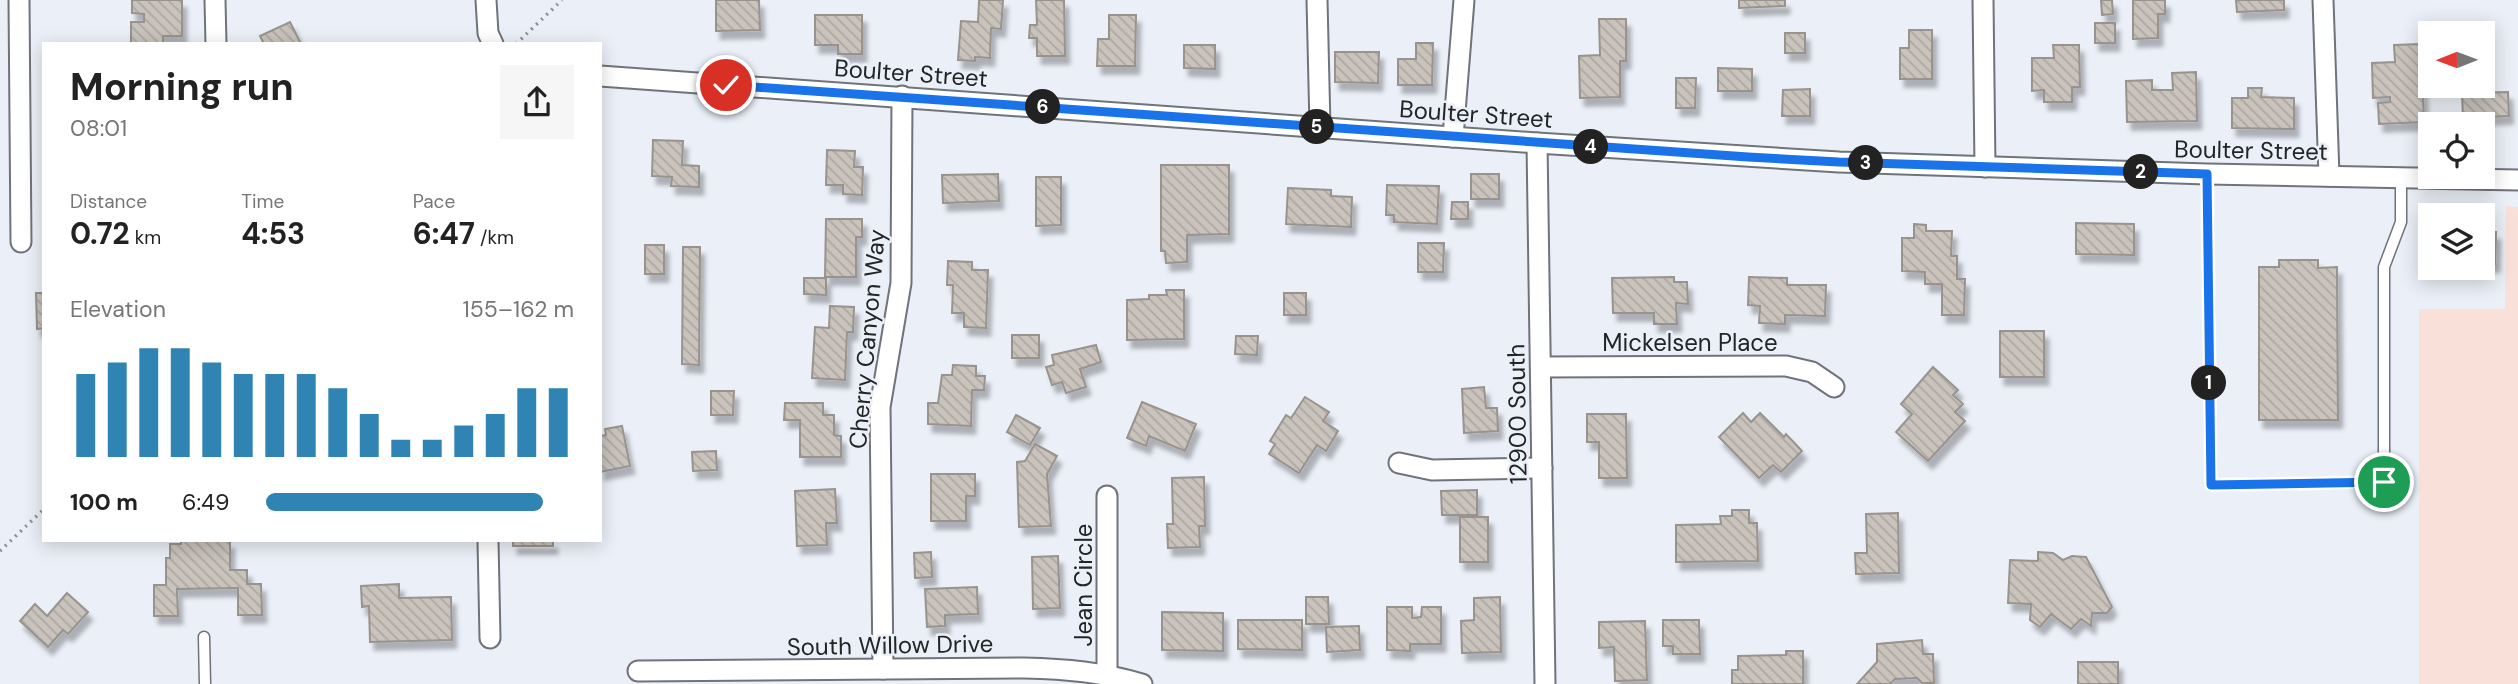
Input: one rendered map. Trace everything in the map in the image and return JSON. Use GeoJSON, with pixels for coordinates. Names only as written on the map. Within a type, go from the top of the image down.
{"type":"FeatureCollection","features":[{"type":"Feature","properties":{"kind":"street"},"geometry":{"type":"LineString","coordinates":[[19,0],[21,242]]}},
{"type":"Feature","properties":{"kind":"street"},"geometry":{"type":"LineString","coordinates":[[215,0],[216,42]]}},
{"type":"Feature","properties":{"kind":"street"},"geometry":{"type":"LineString","coordinates":[[486,0],[488,33],[492,42]]}},
{"type":"Feature","properties":{"kind":"street"},"geometry":{"type":"LineString","coordinates":[[1317,0],[1320,127]]}},
{"type":"Feature","properties":{"kind":"street"},"geometry":{"type":"LineString","coordinates":[[1453,137],[1464,0]]}},
{"type":"Feature","properties":{"kind":"street"},"geometry":{"type":"LineString","coordinates":[[1983,0],[1985,167]]}},
{"type":"Feature","properties":{"kind":"street"},"geometry":{"type":"LineString","coordinates":[[2323,0],[2329,176]]}},
{"type":"Feature","properties":{"kind":"street","name":"Boulter Street"},"geometry":{"type":"LineString","coordinates":[[602,76],[1537,144],[1839,162],[2207,174],[2518,180]]}},
{"type":"Feature","properties":{"kind":"street","name":"Cherry Canyon Way"},"geometry":{"type":"LineString","coordinates":[[883,670],[880,407],[901,283],[902,96]]}},
{"type":"Feature","properties":{"kind":"street","name":"12900 South"},"geometry":{"type":"LineString","coordinates":[[1537,144],[1545,684]]}},
{"type":"Feature","properties":{"kind":"street","name":"Mickelsen Place"},"geometry":{"type":"LineString","coordinates":[[1541,367],[1786,366],[1812,372],[1834,387]]}},
{"type":"Feature","properties":{"kind":"street"},"geometry":{"type":"LineString","coordinates":[[1399,463],[1432,470],[1542,468]]}},
{"type":"Feature","properties":{"kind":"street","name":"Jean Circle"},"geometry":{"type":"LineString","coordinates":[[1107,496],[1107,674]]}},
{"type":"Feature","properties":{"kind":"street"},"geometry":{"type":"LineString","coordinates":[[488,542],[490,638]]}},
{"type":"Feature","properties":{"kind":"street","name":"South Willow Drive"},"geometry":{"type":"LineString","coordinates":[[638,671],[1036,668],[1082,670],[1142,684]]}},
{"type":"Feature","properties":{"kind":"lane"},"geometry":{"type":"LineString","coordinates":[[2207,174],[2211,485],[2384,482],[2384,267],[2401,222],[2401,177]]}},
{"type":"Feature","properties":{"kind":"lane"},"geometry":{"type":"LineString","coordinates":[[204,637],[205,684]]}},
{"type":"Feature","properties":{"kind":"path"},"geometry":{"type":"LineString","coordinates":[[518,42],[562,0]]}},
{"type":"Feature","properties":{"kind":"path"},"geometry":{"type":"LineString","coordinates":[[0,551],[42,511]]}},
{"type":"Feature","properties":{"kind":"shaded area"},"geometry":{"type":"Polygon","coordinates":[[[2506,206],[2518,207],[2518,684],[2419,684],[2419,309],[2505,309],[2506,206]]]}},
{"type":"Feature","properties":{"kind":"building"},"geometry":{"type":"Polygon","coordinates":[[[132,0],[182,0],[182,36],[163,36],[163,42],[131,42],[131,22],[144,22],[144,14],[132,13],[132,0]]]}},
{"type":"Feature","properties":{"kind":"building"},"geometry":{"type":"Polygon","coordinates":[[[716,0],[759,0],[760,30],[716,31],[716,0]]]}},
{"type":"Feature","properties":{"kind":"building"},"geometry":{"type":"Polygon","coordinates":[[[979,0],[1003,0],[1001,29],[991,28],[990,58],[958,60],[961,21],[978,22],[979,0]]]}},
{"type":"Feature","properties":{"kind":"building"},"geometry":{"type":"Polygon","coordinates":[[[1036,0],[1064,0],[1065,56],[1037,56],[1037,38],[1029,38],[1030,25],[1037,25],[1036,0]]]}},
{"type":"Feature","properties":{"kind":"building"},"geometry":{"type":"Polygon","coordinates":[[[1739,0],[1785,0],[1785,6],[1739,8],[1739,0]]]}},
{"type":"Feature","properties":{"kind":"building"},"geometry":{"type":"Polygon","coordinates":[[[2101,0],[2112,0],[2113,14],[2102,15],[2101,0]]]}},
{"type":"Feature","properties":{"kind":"building"},"geometry":{"type":"Polygon","coordinates":[[[2133,0],[2165,0],[2165,14],[2158,14],[2158,38],[2133,39],[2133,0]]]}},
{"type":"Feature","properties":{"kind":"building"},"geometry":{"type":"Polygon","coordinates":[[[2236,0],[2284,0],[2284,10],[2237,12],[2236,0]]]}},
{"type":"Feature","properties":{"kind":"building"},"geometry":{"type":"Polygon","coordinates":[[[815,15],[862,15],[862,54],[838,54],[838,45],[815,45],[815,15]]]}},
{"type":"Feature","properties":{"kind":"building"},"geometry":{"type":"Polygon","coordinates":[[[1109,15],[1136,15],[1135,66],[1097,66],[1098,39],[1109,39],[1109,15]]]}},
{"type":"Feature","properties":{"kind":"building"},"geometry":{"type":"Polygon","coordinates":[[[1599,19],[1626,19],[1626,61],[1620,61],[1620,97],[1580,98],[1579,56],[1600,55],[1599,19]]]}},
{"type":"Feature","properties":{"kind":"building"},"geometry":{"type":"Polygon","coordinates":[[[290,22],[300,42],[263,42],[260,36],[290,22]]]}},
{"type":"Feature","properties":{"kind":"building"},"geometry":{"type":"Polygon","coordinates":[[[2095,23],[2115,23],[2115,43],[2095,43],[2095,23]]]}},
{"type":"Feature","properties":{"kind":"building"},"geometry":{"type":"Polygon","coordinates":[[[1909,30],[1932,30],[1932,79],[1900,79],[1900,48],[1909,48],[1909,30]]]}},
{"type":"Feature","properties":{"kind":"building"},"geometry":{"type":"Polygon","coordinates":[[[1785,33],[1805,33],[1805,53],[1785,53],[1785,33]]]}},
{"type":"Feature","properties":{"kind":"building"},"geometry":{"type":"Polygon","coordinates":[[[1416,43],[1433,43],[1432,85],[1398,85],[1398,59],[1416,59],[1416,43]]]}},
{"type":"Feature","properties":{"kind":"building"},"geometry":{"type":"Polygon","coordinates":[[[2418,44],[2418,98],[2423,98],[2424,112],[2418,112],[2418,122],[2379,124],[2378,103],[2390,102],[2390,97],[2373,98],[2372,63],[2395,62],[2394,45],[2418,44]]]}},
{"type":"Feature","properties":{"kind":"building"},"geometry":{"type":"Polygon","coordinates":[[[1184,45],[1215,45],[1215,69],[1184,68],[1184,45]]]}},
{"type":"Feature","properties":{"kind":"building"},"geometry":{"type":"Polygon","coordinates":[[[2053,45],[2079,45],[2080,87],[2072,87],[2072,102],[2044,102],[2044,90],[2032,91],[2032,58],[2054,58],[2053,45]]]}},
{"type":"Feature","properties":{"kind":"building"},"geometry":{"type":"Polygon","coordinates":[[[1335,52],[1379,52],[1378,83],[1335,82],[1335,52]]]}},
{"type":"Feature","properties":{"kind":"building"},"geometry":{"type":"Polygon","coordinates":[[[1718,68],[1752,69],[1752,91],[1718,91],[1718,68]]]}},
{"type":"Feature","properties":{"kind":"building"},"geometry":{"type":"Polygon","coordinates":[[[2196,72],[2197,121],[2127,122],[2126,81],[2152,80],[2152,90],[2173,90],[2172,73],[2196,72]]]}},
{"type":"Feature","properties":{"kind":"building"},"geometry":{"type":"Polygon","coordinates":[[[1676,78],[1696,78],[1695,108],[1676,108],[1676,78]]]}},
{"type":"Feature","properties":{"kind":"building"},"geometry":{"type":"Polygon","coordinates":[[[2248,88],[2262,88],[2261,97],[2294,98],[2294,129],[2232,128],[2232,98],[2248,98],[2248,88]]]}},
{"type":"Feature","properties":{"kind":"building"},"geometry":{"type":"Polygon","coordinates":[[[1810,89],[1810,116],[1782,116],[1783,90],[1810,89]]]}},
{"type":"Feature","properties":{"kind":"building"},"geometry":{"type":"Polygon","coordinates":[[[2496,92],[2508,92],[2509,116],[2495,117],[2495,112],[2463,112],[2462,98],[2496,98],[2496,92]]]}},
{"type":"Feature","properties":{"kind":"building"},"geometry":{"type":"Polygon","coordinates":[[[653,140],[683,141],[682,165],[699,166],[699,187],[671,186],[672,177],[652,176],[653,140]]]}},
{"type":"Feature","properties":{"kind":"building"},"geometry":{"type":"Polygon","coordinates":[[[827,150],[855,151],[854,167],[863,167],[862,195],[843,194],[843,185],[826,185],[827,150]]]}},
{"type":"Feature","properties":{"kind":"building"},"geometry":{"type":"Polygon","coordinates":[[[1161,165],[1229,165],[1229,234],[1187,235],[1187,262],[1166,263],[1165,251],[1161,251],[1161,165]]]}},
{"type":"Feature","properties":{"kind":"building"},"geometry":{"type":"Polygon","coordinates":[[[998,174],[999,201],[943,203],[942,175],[998,174]]]}},
{"type":"Feature","properties":{"kind":"building"},"geometry":{"type":"Polygon","coordinates":[[[1471,174],[1499,174],[1499,199],[1471,199],[1471,174]]]}},
{"type":"Feature","properties":{"kind":"building"},"geometry":{"type":"Polygon","coordinates":[[[1036,177],[1061,177],[1061,225],[1036,226],[1036,177]]]}},
{"type":"Feature","properties":{"kind":"building"},"geometry":{"type":"Polygon","coordinates":[[[1387,185],[1439,186],[1437,224],[1394,222],[1394,215],[1386,215],[1387,185]]]}},
{"type":"Feature","properties":{"kind":"building"},"geometry":{"type":"Polygon","coordinates":[[[1288,188],[1331,190],[1331,196],[1352,197],[1351,227],[1286,224],[1288,188]]]}},
{"type":"Feature","properties":{"kind":"building"},"geometry":{"type":"Polygon","coordinates":[[[1452,202],[1468,202],[1468,219],[1451,219],[1452,202]]]}},
{"type":"Feature","properties":{"kind":"building"},"geometry":{"type":"Polygon","coordinates":[[[826,219],[862,219],[862,237],[856,237],[856,277],[825,277],[826,219]]]}},
{"type":"Feature","properties":{"kind":"building"},"geometry":{"type":"Polygon","coordinates":[[[2076,223],[2134,224],[2134,255],[2076,254],[2076,223]]]}},
{"type":"Feature","properties":{"kind":"building"},"geometry":{"type":"Polygon","coordinates":[[[1914,224],[1926,225],[1926,231],[1952,231],[1951,256],[1957,256],[1957,279],[1965,279],[1964,315],[1942,315],[1942,284],[1925,284],[1925,272],[1902,271],[1902,238],[1914,238],[1914,224]]]}},
{"type":"Feature","properties":{"kind":"building"},"geometry":{"type":"Polygon","coordinates":[[[1418,243],[1444,243],[1443,272],[1418,272],[1418,243]]]}},
{"type":"Feature","properties":{"kind":"building"},"geometry":{"type":"Polygon","coordinates":[[[645,245],[664,245],[664,274],[645,274],[645,245]]]}},
{"type":"Feature","properties":{"kind":"building"},"geometry":{"type":"Polygon","coordinates":[[[683,247],[700,247],[699,365],[682,364],[683,247]]]}},
{"type":"Feature","properties":{"kind":"building"},"geometry":{"type":"Polygon","coordinates":[[[2279,260],[2318,260],[2318,268],[2337,267],[2338,420],[2259,420],[2259,267],[2279,267],[2279,260]]]}},
{"type":"Feature","properties":{"kind":"building"},"geometry":{"type":"Polygon","coordinates":[[[948,261],[972,262],[972,270],[988,270],[986,328],[964,327],[964,313],[952,313],[953,285],[947,285],[948,261]]]}},
{"type":"Feature","properties":{"kind":"building"},"geometry":{"type":"Polygon","coordinates":[[[1674,277],[1674,282],[1687,282],[1688,304],[1676,303],[1677,324],[1654,324],[1654,313],[1613,313],[1612,278],[1674,277]]]}},
{"type":"Feature","properties":{"kind":"building"},"geometry":{"type":"Polygon","coordinates":[[[1749,277],[1787,278],[1787,285],[1826,285],[1825,316],[1785,315],[1785,324],[1759,323],[1760,306],[1748,305],[1749,277]]]}},
{"type":"Feature","properties":{"kind":"building"},"geometry":{"type":"Polygon","coordinates":[[[804,278],[826,278],[826,295],[804,294],[804,278]]]}},
{"type":"Feature","properties":{"kind":"building"},"geometry":{"type":"Polygon","coordinates":[[[1166,290],[1184,290],[1184,339],[1127,340],[1127,300],[1149,299],[1149,295],[1167,295],[1166,290]]]}},
{"type":"Feature","properties":{"kind":"building"},"geometry":{"type":"Polygon","coordinates":[[[36,293],[42,293],[42,328],[37,329],[36,293]]]}},
{"type":"Feature","properties":{"kind":"building"},"geometry":{"type":"Polygon","coordinates":[[[1284,293],[1306,293],[1306,315],[1284,315],[1284,293]]]}},
{"type":"Feature","properties":{"kind":"building"},"geometry":{"type":"Polygon","coordinates":[[[830,306],[854,307],[853,332],[847,332],[845,380],[812,378],[815,327],[829,328],[830,306]]]}},
{"type":"Feature","properties":{"kind":"building"},"geometry":{"type":"Polygon","coordinates":[[[2000,331],[2044,331],[2044,377],[2000,377],[2000,331]]]}},
{"type":"Feature","properties":{"kind":"building"},"geometry":{"type":"Polygon","coordinates":[[[1012,335],[1039,335],[1039,358],[1012,358],[1012,335]]]}},
{"type":"Feature","properties":{"kind":"building"},"geometry":{"type":"Polygon","coordinates":[[[1236,336],[1258,336],[1257,355],[1235,354],[1236,336]]]}},
{"type":"Feature","properties":{"kind":"building"},"geometry":{"type":"Polygon","coordinates":[[[1096,345],[1101,362],[1080,369],[1086,387],[1066,393],[1062,382],[1052,385],[1046,367],[1054,365],[1052,355],[1096,345]]]}},
{"type":"Feature","properties":{"kind":"building"},"geometry":{"type":"Polygon","coordinates":[[[953,365],[976,366],[976,376],[985,376],[984,390],[972,390],[971,426],[928,424],[928,403],[938,403],[942,375],[952,375],[953,365]]]}},
{"type":"Feature","properties":{"kind":"building"},"geometry":{"type":"Polygon","coordinates":[[[1933,367],[1958,390],[1953,395],[1963,404],[1955,412],[1965,421],[1928,461],[1896,432],[1912,414],[1901,404],[1933,367]]]}},
{"type":"Feature","properties":{"kind":"building"},"geometry":{"type":"Polygon","coordinates":[[[1484,387],[1486,408],[1497,408],[1498,431],[1464,433],[1462,389],[1484,387]]]}},
{"type":"Feature","properties":{"kind":"building"},"geometry":{"type":"Polygon","coordinates":[[[711,391],[734,391],[733,415],[711,415],[711,391]]]}},
{"type":"Feature","properties":{"kind":"building"},"geometry":{"type":"Polygon","coordinates":[[[1305,397],[1329,412],[1323,421],[1338,431],[1326,451],[1317,445],[1299,473],[1269,454],[1275,444],[1270,441],[1286,415],[1291,418],[1305,397]]]}},
{"type":"Feature","properties":{"kind":"building"},"geometry":{"type":"Polygon","coordinates":[[[1142,402],[1196,424],[1185,451],[1149,436],[1146,446],[1127,438],[1142,402]]]}},
{"type":"Feature","properties":{"kind":"building"},"geometry":{"type":"Polygon","coordinates":[[[785,403],[823,403],[823,415],[834,415],[834,435],[841,436],[841,457],[800,457],[800,420],[784,420],[785,403]]]}},
{"type":"Feature","properties":{"kind":"building"},"geometry":{"type":"Polygon","coordinates":[[[1743,413],[1751,422],[1760,413],[1802,451],[1781,472],[1773,465],[1759,478],[1719,437],[1743,413]]]}},
{"type":"Feature","properties":{"kind":"building"},"geometry":{"type":"Polygon","coordinates":[[[1587,414],[1626,414],[1627,478],[1599,478],[1599,442],[1587,442],[1587,414]]]}},
{"type":"Feature","properties":{"kind":"building"},"geometry":{"type":"Polygon","coordinates":[[[1016,415],[1040,428],[1030,445],[1007,432],[1016,415]]]}},
{"type":"Feature","properties":{"kind":"building"},"geometry":{"type":"Polygon","coordinates":[[[622,426],[630,466],[602,472],[602,436],[606,435],[605,429],[622,426]]]}},
{"type":"Feature","properties":{"kind":"building"},"geometry":{"type":"Polygon","coordinates":[[[1035,444],[1057,456],[1047,474],[1051,526],[1019,527],[1017,462],[1025,461],[1035,444]]]}},
{"type":"Feature","properties":{"kind":"building"},"geometry":{"type":"Polygon","coordinates":[[[716,451],[717,470],[693,471],[692,452],[716,451]]]}},
{"type":"Feature","properties":{"kind":"building"},"geometry":{"type":"Polygon","coordinates":[[[931,474],[975,474],[975,496],[966,496],[966,521],[931,521],[931,474]]]}},
{"type":"Feature","properties":{"kind":"building"},"geometry":{"type":"Polygon","coordinates":[[[1204,477],[1205,526],[1199,526],[1200,547],[1168,548],[1167,524],[1173,524],[1172,478],[1204,477]]]}},
{"type":"Feature","properties":{"kind":"building"},"geometry":{"type":"Polygon","coordinates":[[[835,489],[837,523],[826,523],[827,545],[797,546],[795,491],[835,489]]]}},
{"type":"Feature","properties":{"kind":"building"},"geometry":{"type":"Polygon","coordinates":[[[1477,490],[1477,515],[1442,515],[1441,491],[1477,490]]]}},
{"type":"Feature","properties":{"kind":"building"},"geometry":{"type":"Polygon","coordinates":[[[1732,510],[1749,510],[1749,523],[1757,523],[1758,561],[1676,562],[1676,525],[1721,524],[1720,516],[1732,516],[1732,510]]]}},
{"type":"Feature","properties":{"kind":"building"},"geometry":{"type":"Polygon","coordinates":[[[1898,513],[1899,573],[1856,574],[1855,553],[1867,553],[1866,514],[1898,513]]]}},
{"type":"Feature","properties":{"kind":"building"},"geometry":{"type":"Polygon","coordinates":[[[1460,517],[1488,517],[1488,562],[1460,562],[1460,517]]]}},
{"type":"Feature","properties":{"kind":"building"},"geometry":{"type":"Polygon","coordinates":[[[230,542],[230,570],[247,570],[247,584],[261,584],[262,615],[238,615],[238,588],[177,589],[178,616],[154,616],[154,585],[166,585],[166,558],[170,558],[170,544],[230,542]]]}},
{"type":"Feature","properties":{"kind":"building"},"geometry":{"type":"Polygon","coordinates":[[[513,542],[553,542],[553,546],[513,546],[513,542]]]}},
{"type":"Feature","properties":{"kind":"building"},"geometry":{"type":"Polygon","coordinates":[[[931,552],[932,577],[915,578],[914,553],[931,552]]]}},
{"type":"Feature","properties":{"kind":"building"},"geometry":{"type":"Polygon","coordinates":[[[2038,552],[2053,553],[2063,560],[2072,556],[2086,557],[2112,607],[2107,613],[2092,613],[2091,626],[2081,619],[2071,629],[2051,614],[2040,627],[2030,620],[2031,604],[2008,603],[2010,560],[2038,561],[2038,552]]]}},
{"type":"Feature","properties":{"kind":"building"},"geometry":{"type":"Polygon","coordinates":[[[1058,556],[1060,608],[1033,609],[1032,557],[1058,556]]]}},
{"type":"Feature","properties":{"kind":"building"},"geometry":{"type":"Polygon","coordinates":[[[399,584],[399,598],[451,597],[452,640],[370,642],[369,606],[362,607],[361,586],[399,584]]]}},
{"type":"Feature","properties":{"kind":"building"},"geometry":{"type":"Polygon","coordinates":[[[977,587],[978,614],[945,615],[945,626],[927,627],[925,589],[977,587]]]}},
{"type":"Feature","properties":{"kind":"building"},"geometry":{"type":"Polygon","coordinates":[[[67,593],[88,612],[68,634],[63,630],[48,647],[20,621],[35,604],[47,616],[67,593]]]}},
{"type":"Feature","properties":{"kind":"building"},"geometry":{"type":"Polygon","coordinates":[[[1306,597],[1328,597],[1329,624],[1306,624],[1306,597]]]}},
{"type":"Feature","properties":{"kind":"building"},"geometry":{"type":"Polygon","coordinates":[[[1500,597],[1501,652],[1462,653],[1461,621],[1474,620],[1474,598],[1500,597]]]}},
{"type":"Feature","properties":{"kind":"building"},"geometry":{"type":"Polygon","coordinates":[[[1387,607],[1412,607],[1412,618],[1421,617],[1422,607],[1441,607],[1441,644],[1410,644],[1410,651],[1387,650],[1387,607]]]}},
{"type":"Feature","properties":{"kind":"building"},"geometry":{"type":"Polygon","coordinates":[[[1162,612],[1223,613],[1223,651],[1162,650],[1162,612]]]}},
{"type":"Feature","properties":{"kind":"building"},"geometry":{"type":"Polygon","coordinates":[[[1238,620],[1302,620],[1302,650],[1238,649],[1238,620]]]}},
{"type":"Feature","properties":{"kind":"building"},"geometry":{"type":"Polygon","coordinates":[[[1663,620],[1699,620],[1700,654],[1673,654],[1673,646],[1663,646],[1663,620]]]}},
{"type":"Feature","properties":{"kind":"building"},"geometry":{"type":"Polygon","coordinates":[[[1645,621],[1647,680],[1615,681],[1614,647],[1599,648],[1599,622],[1645,621]]]}},
{"type":"Feature","properties":{"kind":"building"},"geometry":{"type":"Polygon","coordinates":[[[1359,626],[1360,650],[1327,652],[1326,627],[1359,626]]]}},
{"type":"Feature","properties":{"kind":"building"},"geometry":{"type":"Polygon","coordinates":[[[1922,640],[1923,654],[1933,654],[1934,683],[1922,683],[1917,678],[1895,679],[1890,684],[1857,684],[1877,662],[1877,644],[1922,640]]]}},
{"type":"Feature","properties":{"kind":"building"},"geometry":{"type":"Polygon","coordinates":[[[1786,651],[1803,651],[1803,684],[1732,684],[1732,670],[1738,670],[1738,656],[1786,655],[1786,651]]]}},
{"type":"Feature","properties":{"kind":"building"},"geometry":{"type":"Polygon","coordinates":[[[2078,662],[2118,662],[2118,684],[2078,684],[2078,662]]]}},
{"type":"Feature","properties":{"kind":"route"},"geometry":{"type":"LineString","coordinates":[[726,85],[1748,157],[2207,174],[2211,485],[2384,482]]}}]}
